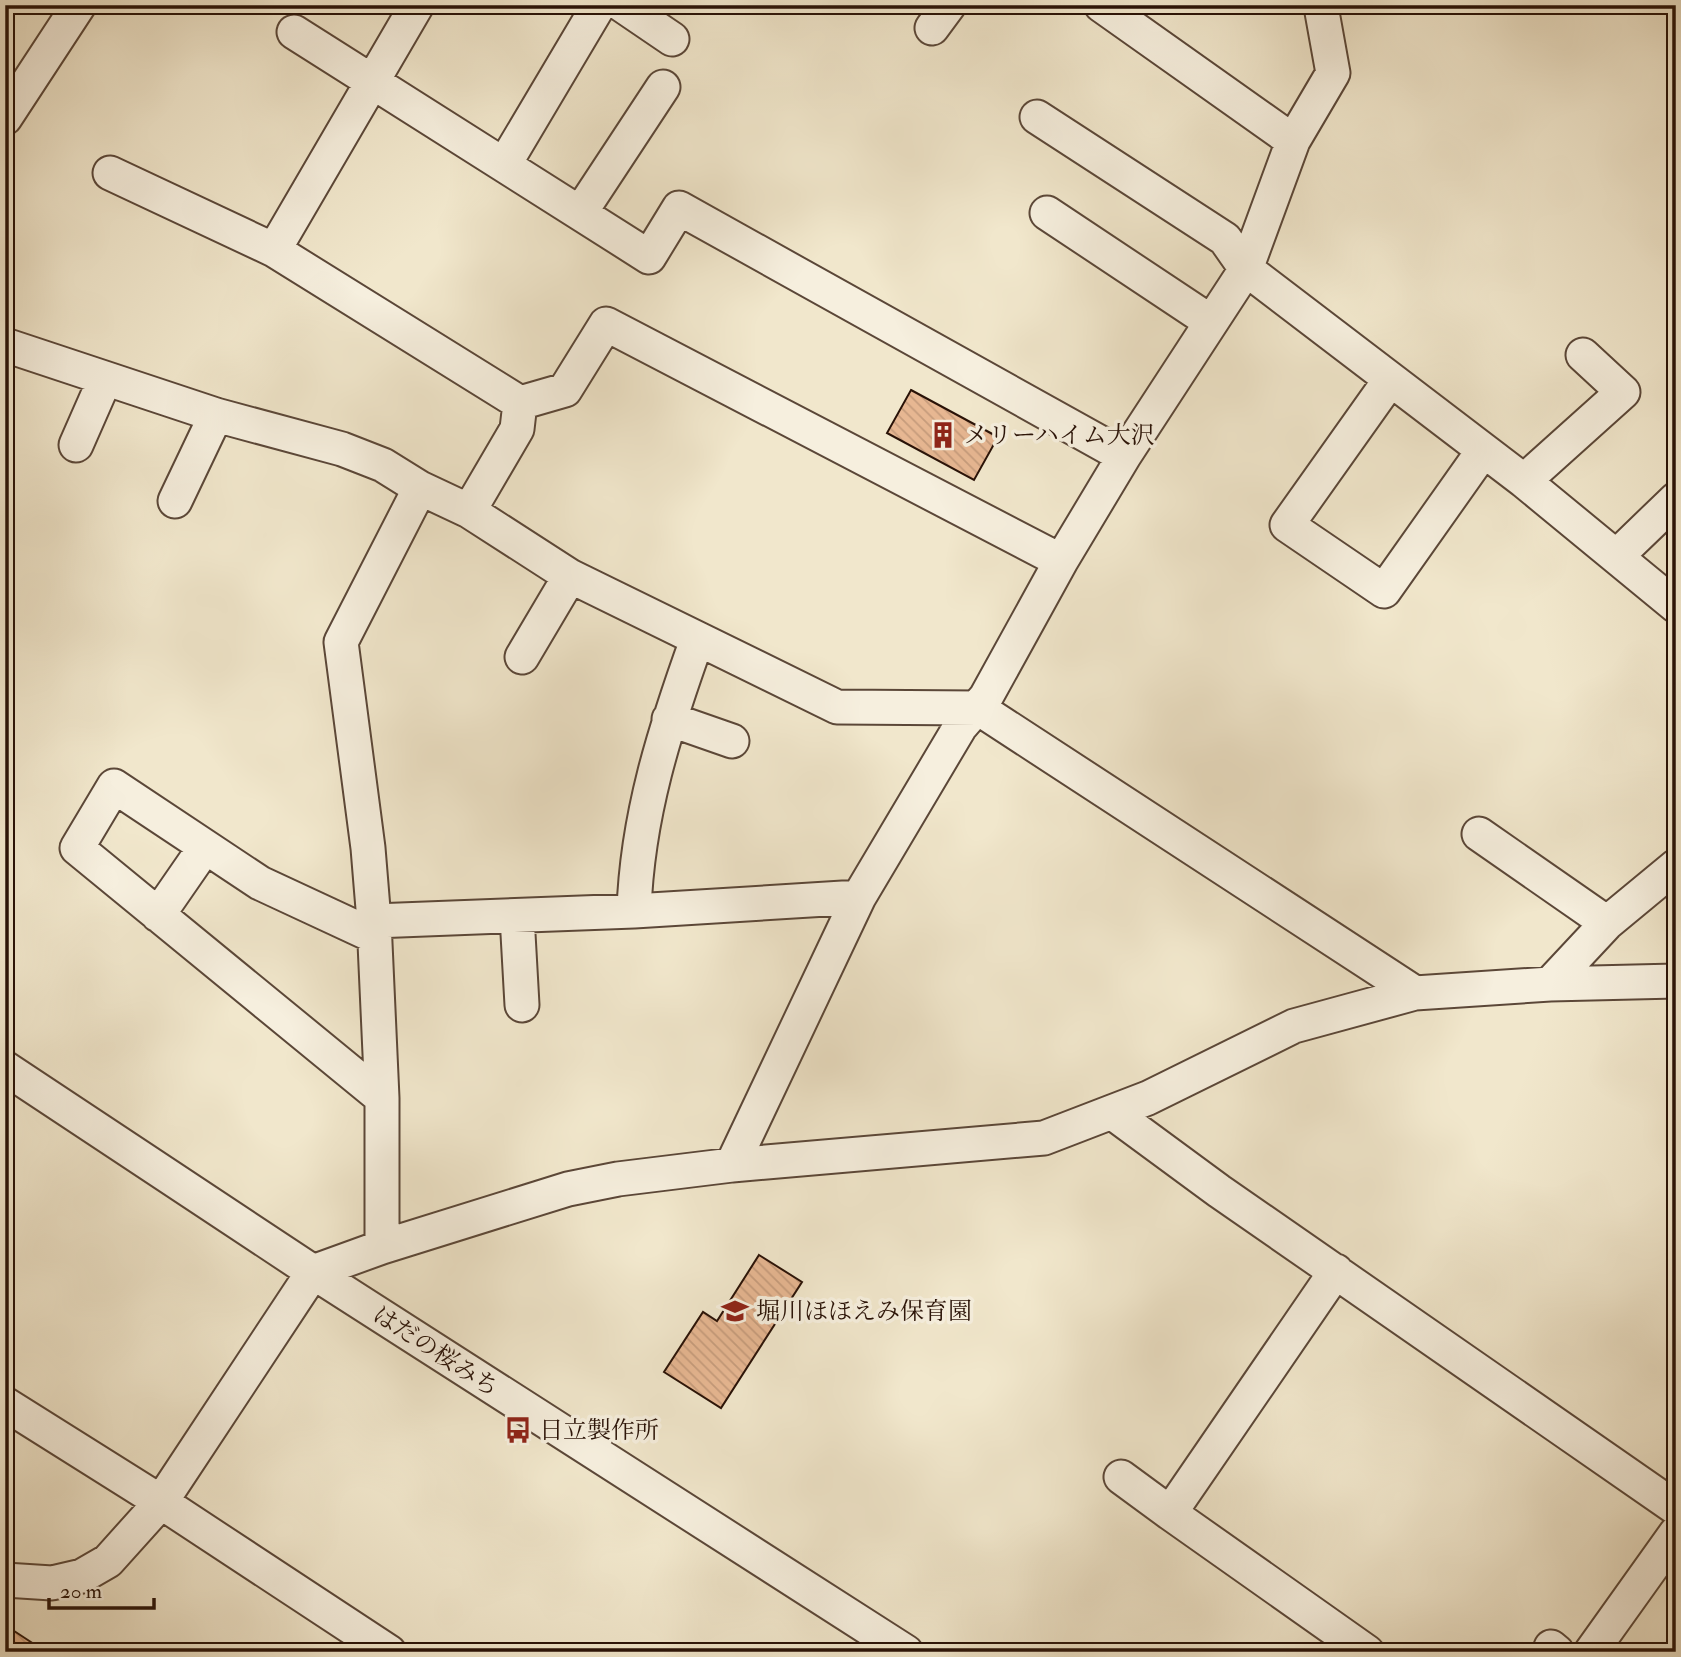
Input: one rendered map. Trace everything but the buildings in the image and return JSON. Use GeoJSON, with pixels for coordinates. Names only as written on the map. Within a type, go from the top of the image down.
{"type":"FeatureCollection","features":[{"type":"Feature","properties":{"kind":"street"},"geometry":{"type":"LineString","coordinates":[[5,118],[79,5]]}},
{"type":"Feature","properties":{"kind":"street"},"geometry":{"type":"LineString","coordinates":[[274,250],[374,83],[417,5]]}},
{"type":"Feature","properties":{"kind":"street"},"geometry":{"type":"LineString","coordinates":[[505,165],[599,5]]}},
{"type":"Feature","properties":{"kind":"street"},"geometry":{"type":"LineString","coordinates":[[622,5],[672,39]]}},
{"type":"Feature","properties":{"kind":"street"},"geometry":{"type":"LineString","coordinates":[[1101,5],[1293,141]]}},
{"type":"Feature","properties":{"kind":"street"},"geometry":{"type":"LineString","coordinates":[[732,1165],[859,897],[960,727],[978,708],[1124,456],[1246,269],[1293,141],[1333,73],[1322,12],[1325,5]]}},
{"type":"Feature","properties":{"kind":"street"},"geometry":{"type":"LineString","coordinates":[[294,32],[649,257],[679,208],[1124,456]]}},
{"type":"Feature","properties":{"kind":"street"},"geometry":{"type":"LineString","coordinates":[[580,213],[663,87]]}},
{"type":"Feature","properties":{"kind":"street"},"geometry":{"type":"LineString","coordinates":[[1037,117],[1225,239],[1246,269],[1524,481],[1618,555],[1676,606]]}},
{"type":"Feature","properties":{"kind":"street"},"geometry":{"type":"LineString","coordinates":[[110,173],[274,250],[520,403],[565,390],[606,324],[1061,561]]}},
{"type":"Feature","properties":{"kind":"street"},"geometry":{"type":"LineString","coordinates":[[1047,213],[1211,322]]}},
{"type":"Feature","properties":{"kind":"street"},"geometry":{"type":"LineString","coordinates":[[5,345],[216,415],[342,449],[383,465],[420,488],[469,511],[570,576],[837,707],[978,708],[1415,993]]}},
{"type":"Feature","properties":{"kind":"street"},"geometry":{"type":"LineString","coordinates":[[1524,481],[1623,392],[1583,355]]}},
{"type":"Feature","properties":{"kind":"street"},"geometry":{"type":"LineString","coordinates":[[76,445],[105,379]]}},
{"type":"Feature","properties":{"kind":"street"},"geometry":{"type":"LineString","coordinates":[[1390,380],[1287,525],[1384,591],[1483,451]]}},
{"type":"Feature","properties":{"kind":"street"},"geometry":{"type":"LineString","coordinates":[[469,511],[517,429],[520,403]]}},
{"type":"Feature","properties":{"kind":"street"},"geometry":{"type":"LineString","coordinates":[[175,501],[216,415]]}},
{"type":"Feature","properties":{"kind":"street"},"geometry":{"type":"LineString","coordinates":[[382,1247],[382,1098],[374,928],[368,848],[341,642],[420,488]]}},
{"type":"Feature","properties":{"kind":"street"},"geometry":{"type":"LineString","coordinates":[[1618,555],[1676,499]]}},
{"type":"Feature","properties":{"kind":"street"},"geometry":{"type":"LineString","coordinates":[[523,657],[570,576]]}},
{"type":"Feature","properties":{"kind":"street"},"geometry":{"type":"LineString","coordinates":[[634,911],[635,861],[652,779],[696,640]]}},
{"type":"Feature","properties":{"kind":"street"},"geometry":{"type":"LineString","coordinates":[[669,719],[732,741]]}},
{"type":"Feature","properties":{"kind":"street"},"geometry":{"type":"LineString","coordinates":[[382,1098],[77,848],[114,786],[260,883],[374,928],[517,916],[859,897]]}},
{"type":"Feature","properties":{"kind":"street"},"geometry":{"type":"LineString","coordinates":[[1479,834],[1527,850],[1607,923]]}},
{"type":"Feature","properties":{"kind":"street"},"geometry":{"type":"LineString","coordinates":[[158,915],[205,847]]}},
{"type":"Feature","properties":{"kind":"street"},"geometry":{"type":"LineString","coordinates":[[1550,984],[1607,923],[1676,866]]}},
{"type":"Feature","properties":{"kind":"street"},"geometry":{"type":"LineString","coordinates":[[517,916],[522,1005]]}},
{"type":"Feature","properties":{"kind":"street"},"geometry":{"type":"LineString","coordinates":[[5,1580],[52,1583],[82,1576],[108,1561],[161,1502],[313,1272],[382,1247],[568,1189],[618,1179],[732,1165],[1044,1138],[1113,1113],[1294,1026],[1415,993],[1550,984],[1676,981]]}},
{"type":"Feature","properties":{"kind":"street","name":"はだの桜みち"},"geometry":{"type":"LineString","coordinates":[[5,1068],[313,1272],[906,1652]]}},
{"type":"Feature","properties":{"kind":"street"},"geometry":{"type":"LineString","coordinates":[[1113,1113],[1676,1508]]}},
{"type":"Feature","properties":{"kind":"street"},"geometry":{"type":"LineString","coordinates":[[1170,1513],[1336,1271]]}},
{"type":"Feature","properties":{"kind":"street"},"geometry":{"type":"LineString","coordinates":[[5,1404],[161,1502],[389,1652]]}},
{"type":"Feature","properties":{"kind":"street"},"geometry":{"type":"LineString","coordinates":[[1121,1477],[1367,1652]]}},
{"type":"Feature","properties":{"kind":"street"},"geometry":{"type":"LineString","coordinates":[[1591,1652],[1676,1534]]}},
{"type":"Feature","properties":{"kind":"place","name":"メリーハイム大沢"},"geometry":{"type":"Point","coordinates":[943,435]}},
{"type":"Feature","properties":{"kind":"place","name":"堀川ほほえみ保育園"},"geometry":{"type":"Point","coordinates":[735,1311]}},
{"type":"Feature","properties":{"kind":"place","name":"日立製作所"},"geometry":{"type":"Point","coordinates":[518,1430]}}]}
